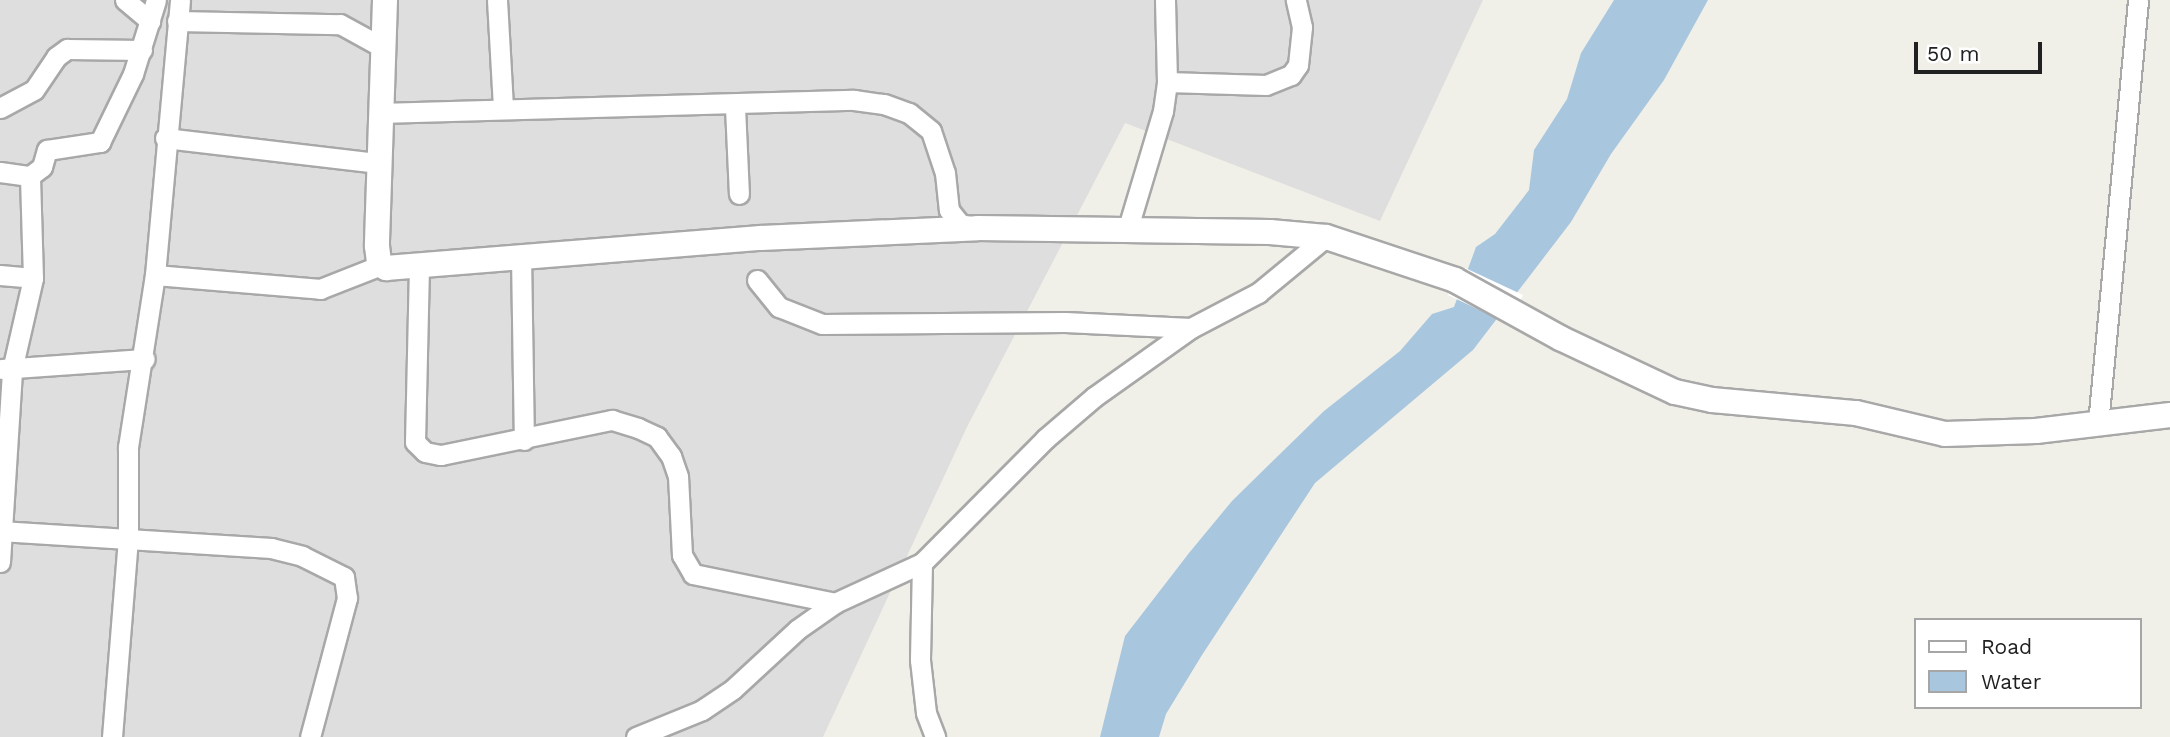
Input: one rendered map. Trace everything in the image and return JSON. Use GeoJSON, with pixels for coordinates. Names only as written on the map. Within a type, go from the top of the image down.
{"type":"FeatureCollection","features":[{"type":"Feature","properties":{"kind":"street"},"geometry":{"type":"LineString","coordinates":[[125,0],[150,21]]}},
{"type":"Feature","properties":{"kind":"street"},"geometry":{"type":"LineString","coordinates":[[0,172],[30,176],[42,167],[47,150],[100,142],[142,50],[156,0]]}},
{"type":"Feature","properties":{"kind":"street"},"geometry":{"type":"LineString","coordinates":[[112,737],[128,538],[129,438],[145,359],[155,275],[164,138],[180,0]]}},
{"type":"Feature","properties":{"kind":"street"},"geometry":{"type":"LineString","coordinates":[[381,265],[377,246],[380,46],[385,0]]}},
{"type":"Feature","properties":{"kind":"street"},"geometry":{"type":"LineString","coordinates":[[497,0],[503,109]]}},
{"type":"Feature","properties":{"kind":"street"},"geometry":{"type":"LineString","coordinates":[[1127,231],[1152,153],[1167,82],[1165,0]]}},
{"type":"Feature","properties":{"kind":"street"},"geometry":{"type":"LineString","coordinates":[[1167,82],[1266,85],[1291,75],[1298,65],[1302,27],[1296,0]]}},
{"type":"Feature","properties":{"kind":"street"},"geometry":{"type":"LineString","coordinates":[[2098,424],[2138,0]]}},
{"type":"Feature","properties":{"kind":"street"},"geometry":{"type":"LineString","coordinates":[[177,21],[340,24],[380,46]]}},
{"type":"Feature","properties":{"kind":"street"},"geometry":{"type":"LineString","coordinates":[[0,108],[34,90],[56,57],[67,48],[142,50]]}},
{"type":"Feature","properties":{"kind":"street"},"geometry":{"type":"LineString","coordinates":[[379,113],[735,107],[854,100],[909,113],[931,131],[945,173],[949,210],[960,224],[978,228]]}},
{"type":"Feature","properties":{"kind":"street"},"geometry":{"type":"LineString","coordinates":[[735,107],[739,194]]}},
{"type":"Feature","properties":{"kind":"street"},"geometry":{"type":"LineString","coordinates":[[164,138],[379,163]]}},
{"type":"Feature","properties":{"kind":"street"},"geometry":{"type":"LineString","coordinates":[[0,562],[6,369],[33,278],[30,176]]}},
{"type":"Feature","properties":{"kind":"street"},"geometry":{"type":"LineString","coordinates":[[155,275],[320,289],[381,265],[419,266],[521,255],[761,237],[978,228],[1127,231],[1212,229],[1326,237],[1455,280],[1516,310],[1560,338],[1675,391],[1712,400],[1856,412],[1945,434],[2098,424],[2170,415]]}},
{"type":"Feature","properties":{"kind":"street"},"geometry":{"type":"LineString","coordinates":[[636,737],[702,710],[733,690],[798,628],[835,603],[922,563],[1045,439],[1094,397],[1191,328],[1258,293],[1326,237]]}},
{"type":"Feature","properties":{"kind":"street"},"geometry":{"type":"LineString","coordinates":[[521,255],[524,440]]}},
{"type":"Feature","properties":{"kind":"street"},"geometry":{"type":"LineString","coordinates":[[419,266],[415,442],[425,453],[441,455],[612,420],[657,437],[678,476],[682,555],[693,574],[835,603]]}},
{"type":"Feature","properties":{"kind":"street"},"geometry":{"type":"LineString","coordinates":[[0,275],[33,278]]}},
{"type":"Feature","properties":{"kind":"street"},"geometry":{"type":"LineString","coordinates":[[757,280],[779,307],[822,324],[1065,322],[1191,328]]}},
{"type":"Feature","properties":{"kind":"street"},"geometry":{"type":"LineString","coordinates":[[6,369],[145,359]]}},
{"type":"Feature","properties":{"kind":"street"},"geometry":{"type":"LineString","coordinates":[[1,531],[271,548],[302,556],[344,577],[347,598],[310,737]]}},
{"type":"Feature","properties":{"kind":"street"},"geometry":{"type":"LineString","coordinates":[[922,563],[920,660],[926,713],[935,737]]}},
{"type":"Feature","properties":{"kind":"shaded area"},"geometry":{"type":"Polygon","coordinates":[[[0,0],[1483,0],[1380,221],[1125,123],[967,427],[823,737],[0,737],[0,0]]]}},
{"type":"Feature","properties":{"kind":"water"},"geometry":{"type":"Polygon","coordinates":[[[1614,0],[1708,0],[1664,80],[1611,154],[1571,222],[1473,350],[1315,483],[1202,655],[1166,714],[1159,737],[1100,737],[1125,636],[1189,553],[1232,501],[1324,411],[1400,351],[1432,314],[1454,307],[1476,247],[1495,234],[1529,190],[1534,150],[1567,99],[1581,53],[1614,0]]]}},
{"type":"Feature","properties":{"kind":"pier"},"geometry":{"type":"Polygon","coordinates":[[[1461,266],[1523,295],[1509,324],[1448,295],[1461,266]]]}}]}
